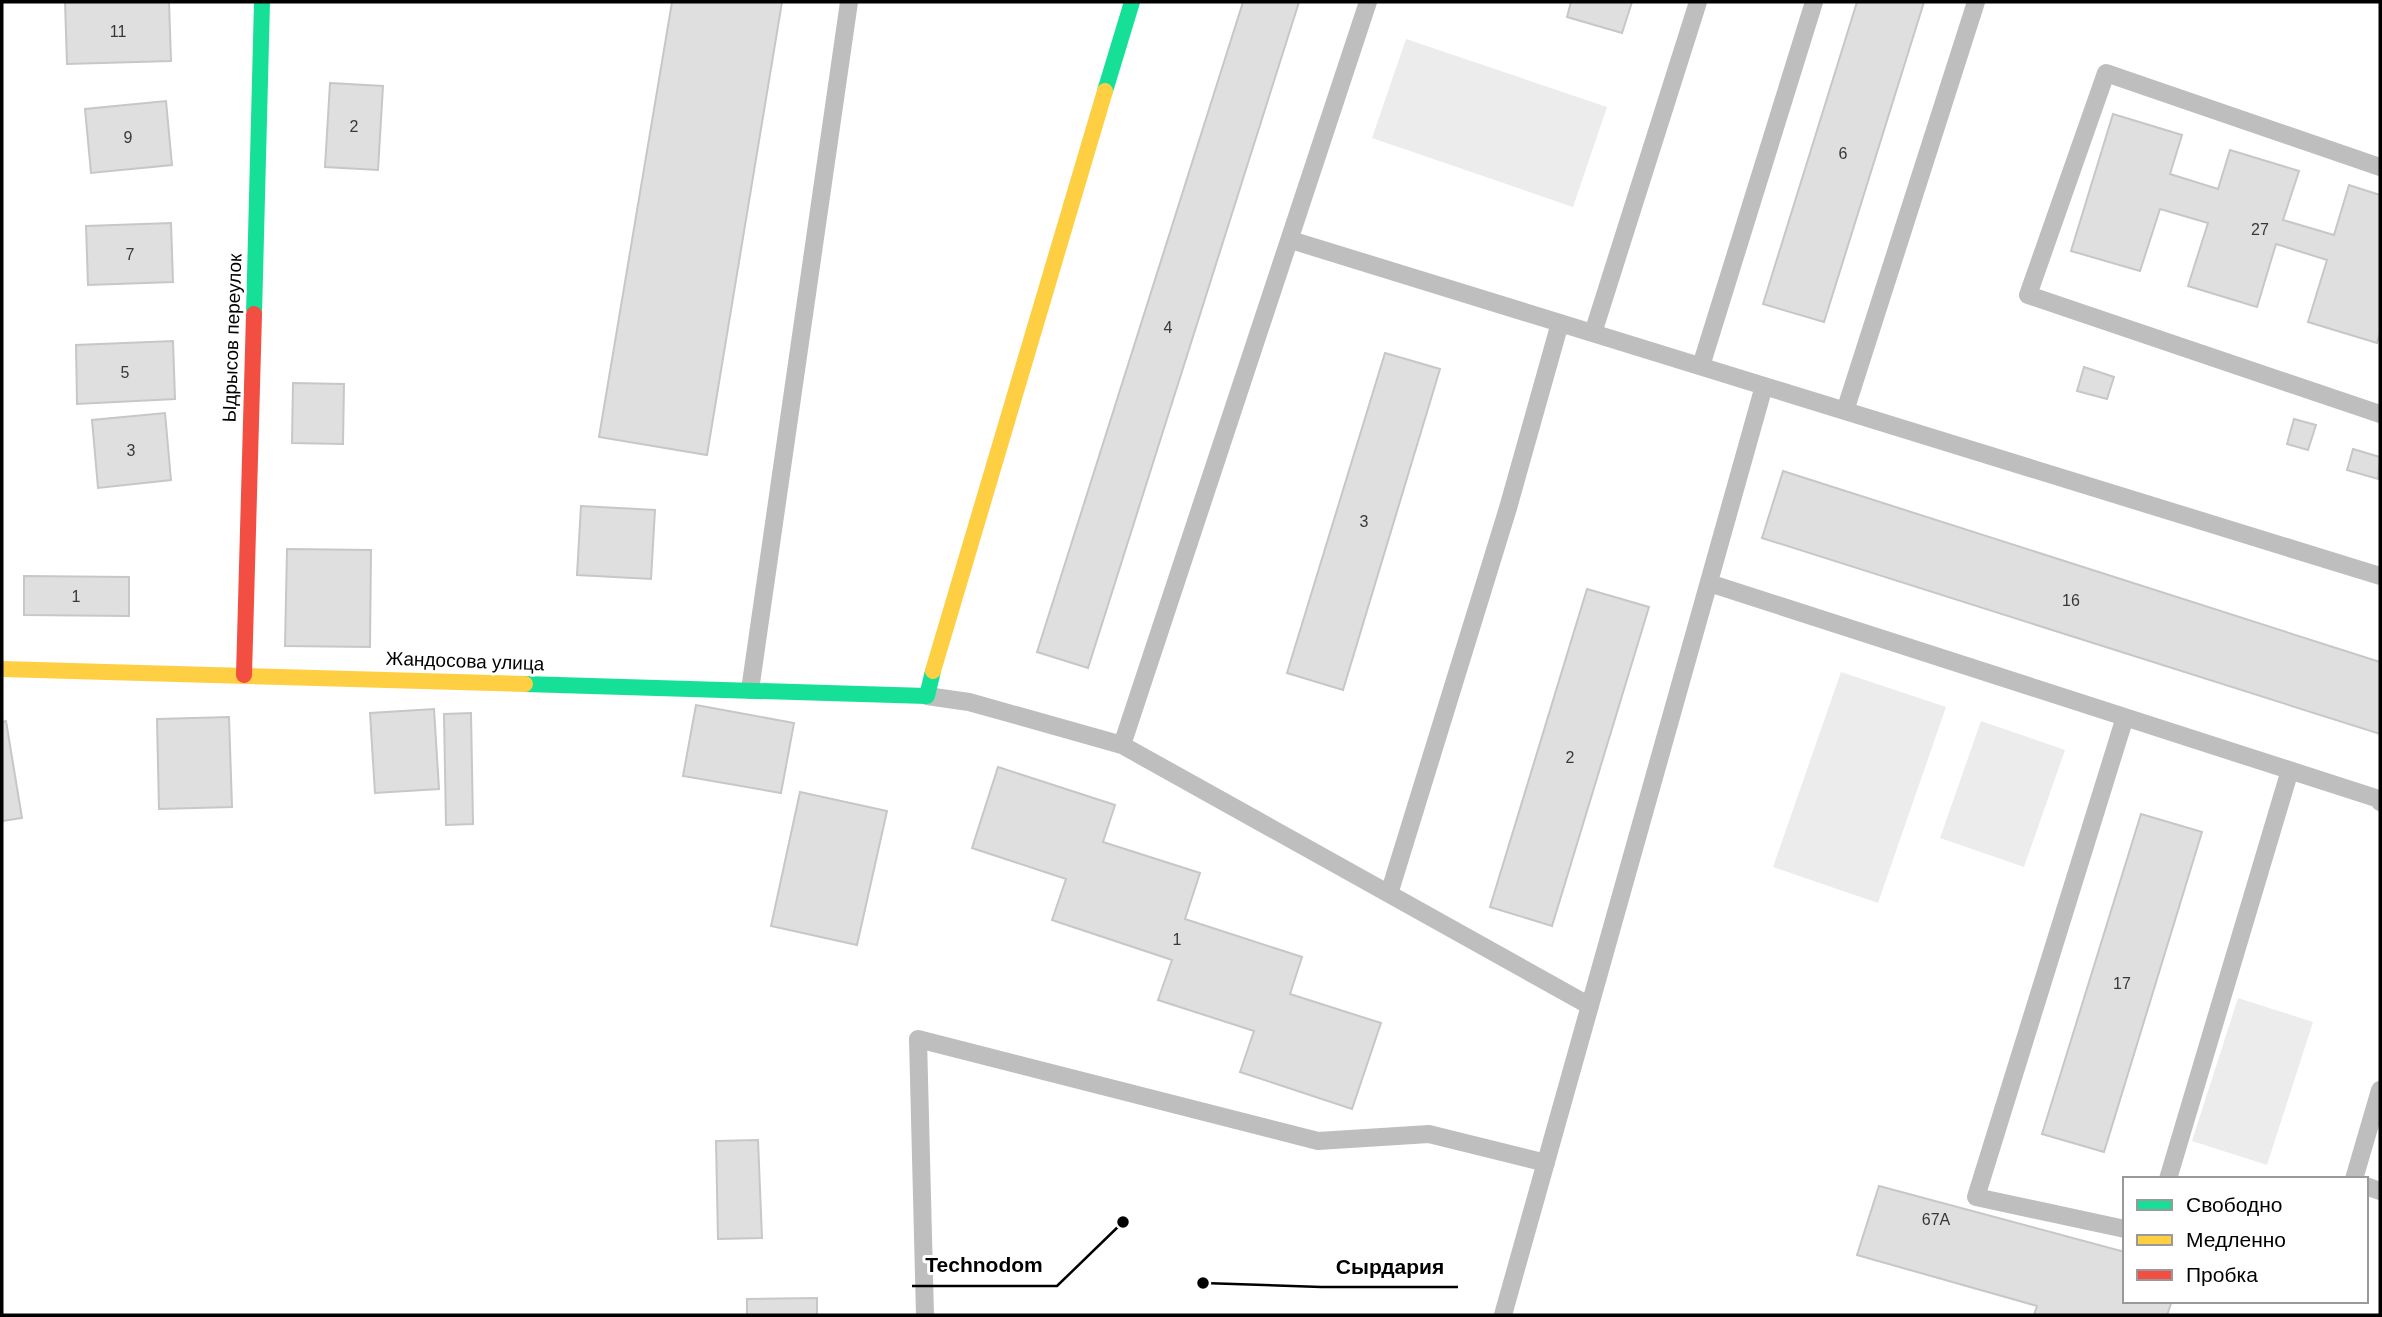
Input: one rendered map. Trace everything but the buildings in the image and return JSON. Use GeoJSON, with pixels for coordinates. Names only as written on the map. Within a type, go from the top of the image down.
{"type":"FeatureCollection","features":[{"type":"Feature","properties":{"kind":"street","name":"Ыдрысов переулок"},"geometry":{"type":"LineString","coordinates":[[244,675],[262,2]]}},
{"type":"Feature","properties":{"kind":"street"},"geometry":{"type":"LineString","coordinates":[[927,696],[941,639],[1132,2]]}},
{"type":"Feature","properties":{"kind":"street","name":"Жандосова улица"},"geometry":{"type":"LineString","coordinates":[[2,669],[927,696]]}},
{"type":"Feature","properties":{"kind":"lane"},"geometry":{"type":"LineString","coordinates":[[750,691],[849,2]]}},
{"type":"Feature","properties":{"kind":"lane"},"geometry":{"type":"LineString","coordinates":[[1122,745],[1368,2]]}},
{"type":"Feature","properties":{"kind":"lane"},"geometry":{"type":"LineString","coordinates":[[1593,333],[1698,2]]}},
{"type":"Feature","properties":{"kind":"lane"},"geometry":{"type":"LineString","coordinates":[[1701,366],[1814,2]]}},
{"type":"Feature","properties":{"kind":"lane"},"geometry":{"type":"LineString","coordinates":[[1845,411],[1976,2]]}},
{"type":"Feature","properties":{"kind":"lane"},"geometry":{"type":"LineString","coordinates":[[2380,167],[2106,73],[2028,295],[2380,414]]}},
{"type":"Feature","properties":{"kind":"lane"},"geometry":{"type":"LineString","coordinates":[[1291,240],[2380,576]]}},
{"type":"Feature","properties":{"kind":"lane"},"geometry":{"type":"LineString","coordinates":[[1389,894],[1508,508],[1560,323]]}},
{"type":"Feature","properties":{"kind":"lane"},"geometry":{"type":"LineString","coordinates":[[1503,1315],[1764,386]]}},
{"type":"Feature","properties":{"kind":"lane"},"geometry":{"type":"LineString","coordinates":[[1709,583],[2379,799],[2380,802]]}},
{"type":"Feature","properties":{"kind":"lane"},"geometry":{"type":"LineString","coordinates":[[927,696],[969,702],[1122,745],[1590,1006]]}},
{"type":"Feature","properties":{"kind":"lane"},"geometry":{"type":"LineString","coordinates":[[2123,1229],[1976,1197],[2125,717]]}},
{"type":"Feature","properties":{"kind":"lane"},"geometry":{"type":"LineString","coordinates":[[2169,1177],[2290,770]]}},
{"type":"Feature","properties":{"kind":"lane"},"geometry":{"type":"LineString","coordinates":[[925,1315],[918,1039],[1318,1141],[1429,1134],[1546,1163]]}},
{"type":"Feature","properties":{"kind":"lane"},"geometry":{"type":"LineString","coordinates":[[2355,1177],[2380,1090]]}},
{"type":"Feature","properties":{"kind":"shaded area"},"geometry":{"type":"Polygon","coordinates":[[[1406,39],[1607,107],[1573,207],[1372,138],[1406,39]]]}},
{"type":"Feature","properties":{"kind":"shaded area"},"geometry":{"type":"Polygon","coordinates":[[[1841,672],[1946,707],[1878,903],[1773,867],[1841,672]]]}},
{"type":"Feature","properties":{"kind":"shaded area"},"geometry":{"type":"Polygon","coordinates":[[[1981,721],[2065,750],[2024,867],[1940,838],[1981,721]]]}},
{"type":"Feature","properties":{"kind":"shaded area"},"geometry":{"type":"Polygon","coordinates":[[[2238,998],[2313,1022],[2267,1165],[2192,1141],[2238,998]]]}},
{"type":"Feature","properties":{"kind":"traffic: fast"},"geometry":{"type":"LineString","coordinates":[[254,314],[262,2]]}},
{"type":"Feature","properties":{"kind":"traffic: fast"},"geometry":{"type":"LineString","coordinates":[[1105,91],[1132,2]]}},
{"type":"Feature","properties":{"kind":"traffic: fast"},"geometry":{"type":"LineString","coordinates":[[525,684],[927,696],[933,671]]}},
{"type":"Feature","properties":{"kind":"traffic: slow"},"geometry":{"type":"LineString","coordinates":[[933,671],[1105,91]]}},
{"type":"Feature","properties":{"kind":"traffic: slow"},"geometry":{"type":"LineString","coordinates":[[2,669],[525,684]]}},
{"type":"Feature","properties":{"kind":"traffic: jam"},"geometry":{"type":"LineString","coordinates":[[244,675],[254,314]]}},
{"type":"Feature","properties":{"kind":"place","name":"Technodom"},"geometry":{"type":"Point","coordinates":[1123,1222]}},
{"type":"Feature","properties":{"kind":"place","name":"Сырдария"},"geometry":{"type":"Point","coordinates":[1203,1283]}}]}
